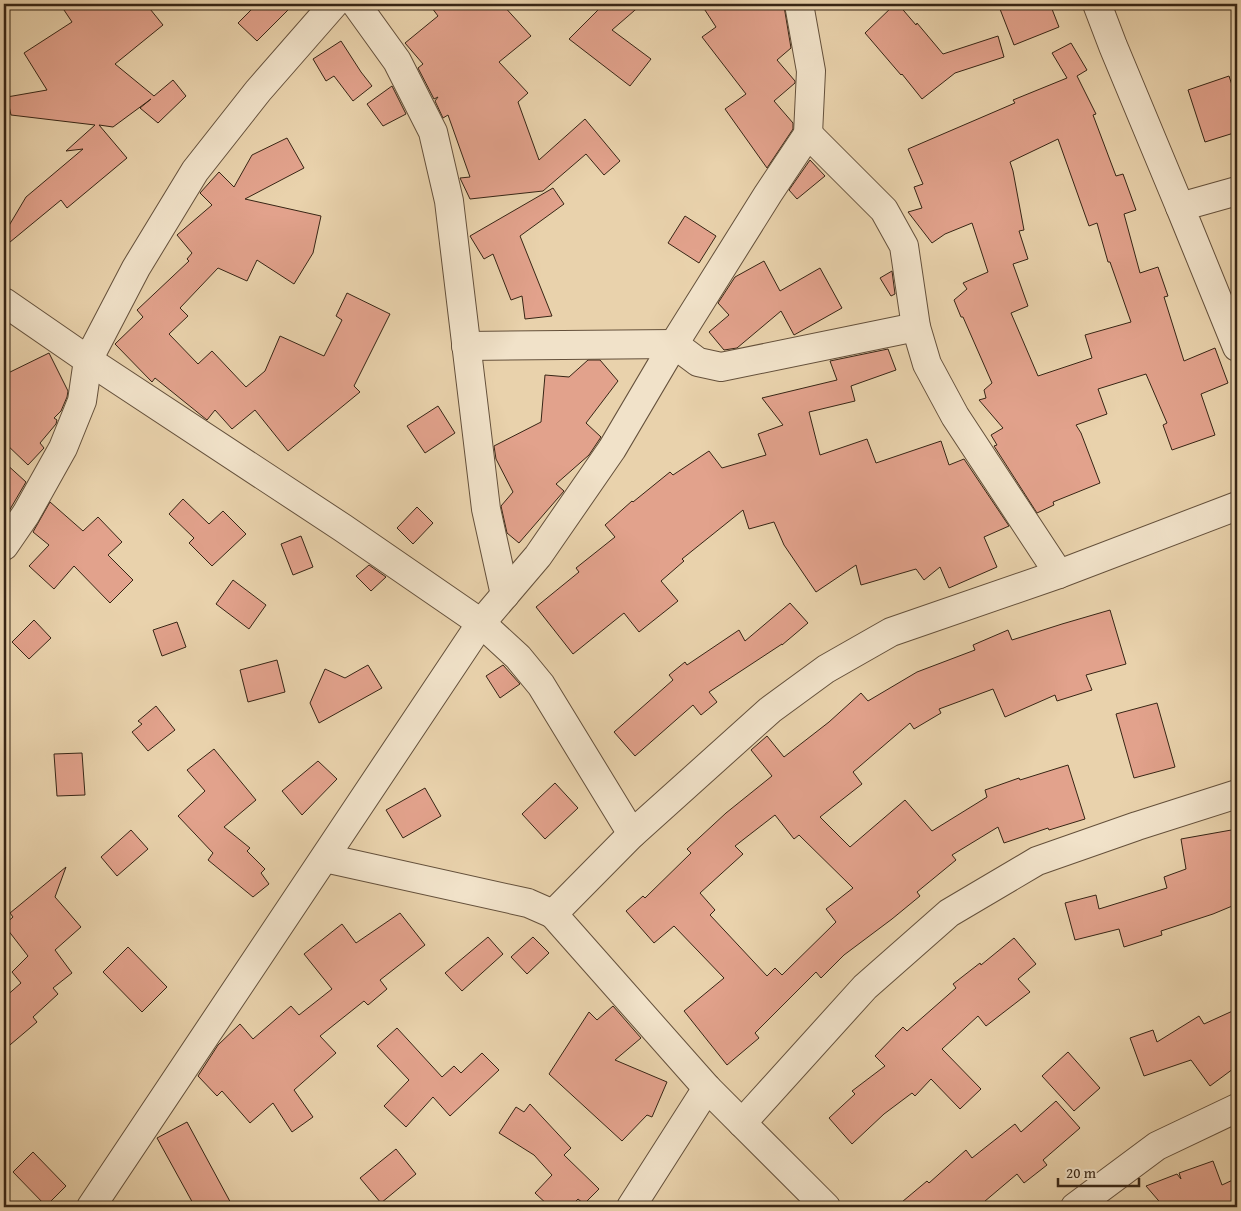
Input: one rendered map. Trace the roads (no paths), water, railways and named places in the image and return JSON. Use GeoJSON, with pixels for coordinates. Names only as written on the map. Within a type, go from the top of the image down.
{"type":"FeatureCollection","features":[{"type":"Feature","properties":{"kind":"street"},"geometry":{"type":"LineString","coordinates":[[4,546],[26,514],[63,448],[82,401],[88,360],[136,268],[195,170],[258,91],[334,4]]}},
{"type":"Feature","properties":{"kind":"street"},"geometry":{"type":"LineString","coordinates":[[356,4],[397,61],[433,132],[450,201],[486,509],[505,595]]}},
{"type":"Feature","properties":{"kind":"street"},"geometry":{"type":"LineString","coordinates":[[91,1207],[481,623],[538,556],[612,449],[674,344],[808,134],[811,71],[799,4]]}},
{"type":"Feature","properties":{"kind":"street"},"geometry":{"type":"LineString","coordinates":[[1097,4],[1112,46],[1237,347]]}},
{"type":"Feature","properties":{"kind":"street"},"geometry":{"type":"LineString","coordinates":[[808,134],[884,210],[904,246],[916,327],[927,364],[955,416],[1059,574]]}},
{"type":"Feature","properties":{"kind":"street"},"geometry":{"type":"LineString","coordinates":[[1180,207],[1237,191]]}},
{"type":"Feature","properties":{"kind":"street"},"geometry":{"type":"LineString","coordinates":[[4,302],[88,360],[343,528],[481,623],[518,656],[542,685],[632,834]]}},
{"type":"Feature","properties":{"kind":"street"},"geometry":{"type":"LineString","coordinates":[[466,346],[674,344],[698,362],[721,367],[916,327]]}},
{"type":"Feature","properties":{"kind":"street"},"geometry":{"type":"LineString","coordinates":[[553,914],[632,834],[770,710],[826,669],[891,632],[1059,574],[1237,506]]}},
{"type":"Feature","properties":{"kind":"street"},"geometry":{"type":"LineString","coordinates":[[742,1123],[866,986],[949,913],[1036,862],[1137,826],[1237,794]]}},
{"type":"Feature","properties":{"kind":"street"},"geometry":{"type":"LineString","coordinates":[[325,858],[528,903],[553,914],[707,1088],[826,1207]]}},
{"type":"Feature","properties":{"kind":"street"},"geometry":{"type":"LineString","coordinates":[[630,1207],[707,1088]]}},
{"type":"Feature","properties":{"kind":"street"},"geometry":{"type":"LineString","coordinates":[[1075,1207],[1157,1146],[1237,1108]]}}]}
